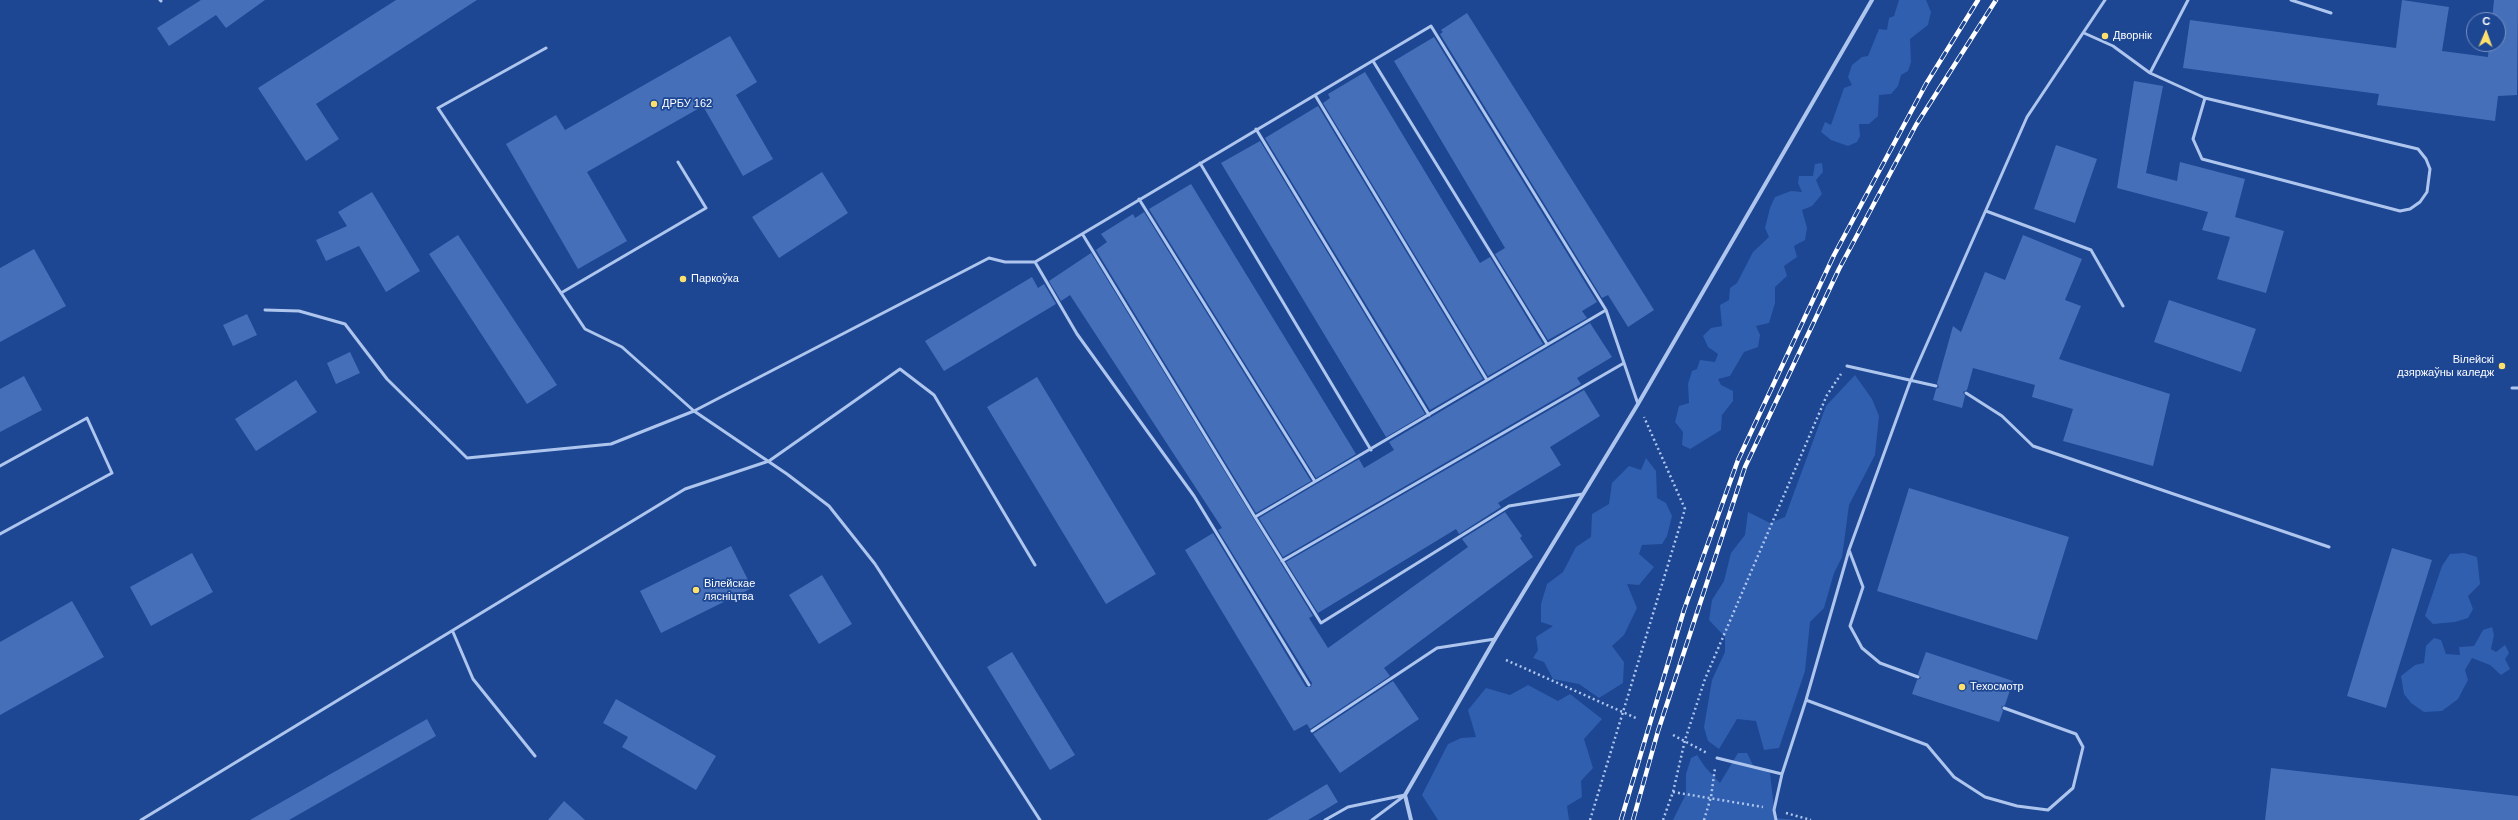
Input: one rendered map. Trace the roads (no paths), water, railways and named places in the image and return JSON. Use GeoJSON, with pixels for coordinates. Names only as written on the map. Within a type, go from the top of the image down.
{"type":"FeatureCollection","features":[{"type":"Feature","properties":{"kind":"street"},"geometry":{"type":"LineString","coordinates":[[1410,820],[1405,795],[1495,639],[1638,404],[1872,0]]}},
{"type":"Feature","properties":{"kind":"lane"},"geometry":{"type":"LineString","coordinates":[[1776,820],[1774,810],[1782,774],[1806,700],[1849,550],[1910,382],[2027,117],[2105,0]]}},
{"type":"Feature","properties":{"kind":"lane"},"geometry":{"type":"LineString","coordinates":[[2150,73],[2188,0]]}},
{"type":"Feature","properties":{"kind":"lane"},"geometry":{"type":"LineString","coordinates":[[2291,0],[2331,13]]}},
{"type":"Feature","properties":{"kind":"lane"},"geometry":{"type":"LineString","coordinates":[[265,310],[299,311],[345,324],[387,379],[467,458],[611,444],[694,411],[989,258],[1005,262],[1035,262],[1083,235],[1139,199],[1431,26],[1606,310],[1638,404]]}},
{"type":"Feature","properties":{"kind":"lane"},"geometry":{"type":"LineString","coordinates":[[2084,33],[2113,46],[2150,73],[2205,98],[2418,149],[2426,159],[2430,169],[2427,192],[2420,202],[2410,209],[2400,211],[2202,159],[2193,140],[2205,98]]}},
{"type":"Feature","properties":{"kind":"lane"},"geometry":{"type":"LineString","coordinates":[[546,48],[438,108],[585,329],[622,347],[694,411],[768,461],[829,506],[876,564],[1040,820]]}},
{"type":"Feature","properties":{"kind":"lane"},"geometry":{"type":"LineString","coordinates":[[1373,61],[1547,344]]}},
{"type":"Feature","properties":{"kind":"lane"},"geometry":{"type":"LineString","coordinates":[[1315,95],[1487,380]]}},
{"type":"Feature","properties":{"kind":"lane"},"geometry":{"type":"LineString","coordinates":[[1256,129],[1429,415]]}},
{"type":"Feature","properties":{"kind":"lane"},"geometry":{"type":"LineString","coordinates":[[560,293],[706,208],[678,162]]}},
{"type":"Feature","properties":{"kind":"lane"},"geometry":{"type":"LineString","coordinates":[[1200,163],[1370,450]]}},
{"type":"Feature","properties":{"kind":"lane"},"geometry":{"type":"LineString","coordinates":[[1139,199],[1314,480]]}},
{"type":"Feature","properties":{"kind":"lane"},"geometry":{"type":"LineString","coordinates":[[1986,211],[2091,250],[2123,306]]}},
{"type":"Feature","properties":{"kind":"lane"},"geometry":{"type":"LineString","coordinates":[[1083,235],[1321,623],[1509,506],[1583,494]]}},
{"type":"Feature","properties":{"kind":"lane"},"geometry":{"type":"LineString","coordinates":[[1035,262],[1077,334],[1194,496],[1309,685]]}},
{"type":"Feature","properties":{"kind":"lane"},"geometry":{"type":"LineString","coordinates":[[1255,517],[1314,480],[1370,450],[1606,310]]}},
{"type":"Feature","properties":{"kind":"lane"},"geometry":{"type":"LineString","coordinates":[[1282,561],[1624,363]]}},
{"type":"Feature","properties":{"kind":"lane"},"geometry":{"type":"LineString","coordinates":[[1847,366],[1910,382],[1936,386]]}},
{"type":"Feature","properties":{"kind":"lane"},"geometry":{"type":"LineString","coordinates":[[141,820],[453,632],[685,489],[768,461],[900,369],[934,395],[1034,565]]}},
{"type":"Feature","properties":{"kind":"lane"},"geometry":{"type":"LineString","coordinates":[[2512,388],[2518,388]]}},
{"type":"Feature","properties":{"kind":"lane"},"geometry":{"type":"LineString","coordinates":[[1966,393],[2002,416],[2033,446],[2329,547]]}},
{"type":"Feature","properties":{"kind":"lane"},"geometry":{"type":"LineString","coordinates":[[0,466],[87,418],[112,473],[0,534]]}},
{"type":"Feature","properties":{"kind":"lane"},"geometry":{"type":"LineString","coordinates":[[1849,550],[1863,587],[1850,626],[1862,648],[1880,663],[1918,677]]}},
{"type":"Feature","properties":{"kind":"lane"},"geometry":{"type":"LineString","coordinates":[[453,632],[473,678],[535,756]]}},
{"type":"Feature","properties":{"kind":"lane"},"geometry":{"type":"LineString","coordinates":[[1312,731],[1437,648],[1495,639]]}},
{"type":"Feature","properties":{"kind":"lane"},"geometry":{"type":"LineString","coordinates":[[1806,700],[1927,745],[1954,777],[1985,797],[2016,806],[2048,810],[2073,788],[2083,747],[2076,734],[2004,708]]}},
{"type":"Feature","properties":{"kind":"lane"},"geometry":{"type":"LineString","coordinates":[[1717,758],[1782,774]]}},
{"type":"Feature","properties":{"kind":"lane"},"geometry":{"type":"LineString","coordinates":[[1325,820],[1348,807],[1405,795]]}},
{"type":"Feature","properties":{"kind":"lane"},"geometry":{"type":"LineString","coordinates":[[1372,820],[1405,795]]}},
{"type":"Feature","properties":{"kind":"railway"},"geometry":{"type":"LineString","coordinates":[[1621,820],[1684,610],[1738,460],[1834,255],[1926,84],[1978,0]]}},
{"type":"Feature","properties":{"kind":"railway"},"geometry":{"type":"LineString","coordinates":[[1633,820],[1658,731],[1745,467],[1839,269],[1916,125],[1996,0]]}},
{"type":"Feature","properties":{"kind":"place","name":"Дворнік"},"geometry":{"type":"Point","coordinates":[2105,36]}},
{"type":"Feature","properties":{"kind":"place","name":"ДРБУ 162"},"geometry":{"type":"Point","coordinates":[654,104]}},
{"type":"Feature","properties":{"kind":"place","name":"Паркоўка"},"geometry":{"type":"Point","coordinates":[683,279]}},
{"type":"Feature","properties":{"kind":"place","name":"Вілейскі дзяржаўны каледж"},"geometry":{"type":"Point","coordinates":[2502,366]}},
{"type":"Feature","properties":{"kind":"place","name":"Вілейскае лясніцтва"},"geometry":{"type":"Point","coordinates":[696,590]}},
{"type":"Feature","properties":{"kind":"place","name":"Техосмотр"},"geometry":{"type":"Point","coordinates":[1962,687]}}]}
